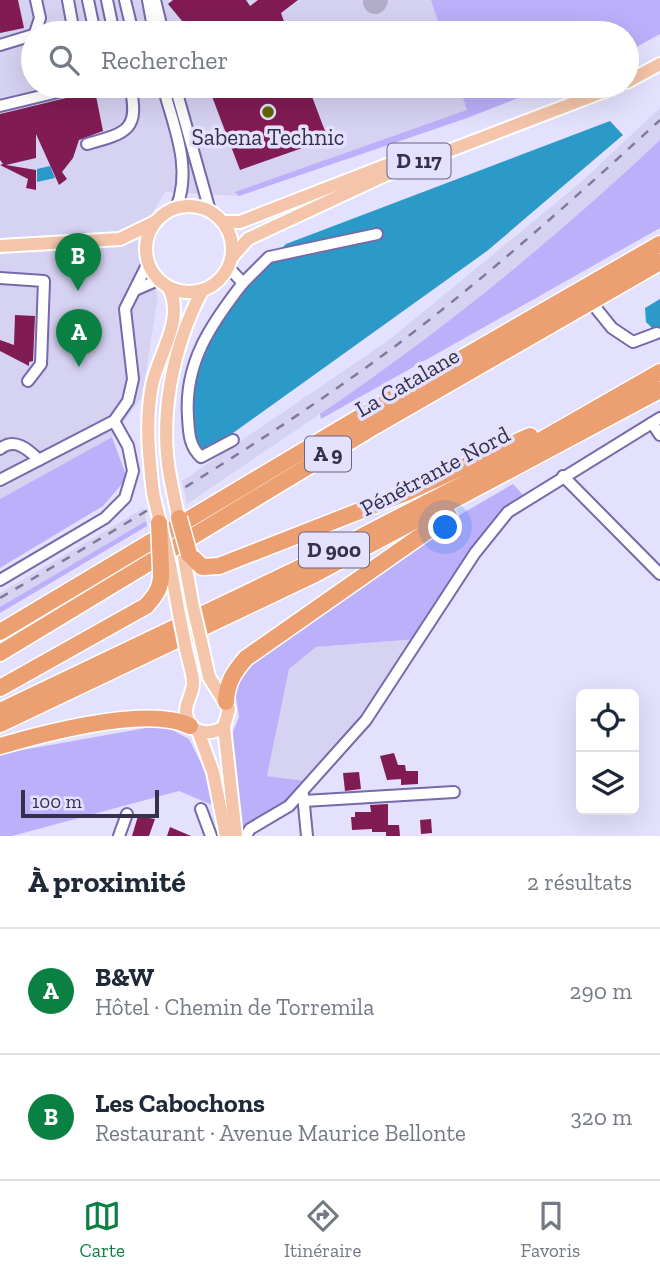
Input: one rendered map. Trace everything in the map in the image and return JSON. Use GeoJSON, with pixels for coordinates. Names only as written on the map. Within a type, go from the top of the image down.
{"type":"FeatureCollection","features":[{"type":"Feature","properties":{"kind":"highway","name":"La Catalane"},"geometry":{"type":"LineString","coordinates":[[0,632],[365,414],[660,244]]}},
{"type":"Feature","properties":{"kind":"highway","name":"La Catalane"},"geometry":{"type":"LineString","coordinates":[[0,653],[375,426],[660,262]]}},
{"type":"Feature","properties":{"kind":"highway"},"geometry":{"type":"LineString","coordinates":[[179,518],[186,556],[202,567],[219,566],[408,492],[569,418],[660,370]]}},
{"type":"Feature","properties":{"kind":"highway","name":"Pénétrante Nord"},"geometry":{"type":"LineString","coordinates":[[0,711],[322,557],[475,478],[660,370]]}},
{"type":"Feature","properties":{"kind":"highway","name":"Pénétrante Nord"},"geometry":{"type":"LineString","coordinates":[[0,724],[316,574],[660,390]]}},
{"type":"Feature","properties":{"kind":"highway"},"geometry":{"type":"LineString","coordinates":[[226,702],[233,674],[246,659],[437,523],[640,402]]}},
{"type":"Feature","properties":{"kind":"highway"},"geometry":{"type":"LineString","coordinates":[[0,688],[146,606],[156,594],[166,568],[159,523]]}},
{"type":"Feature","properties":{"kind":"highway"},"geometry":{"type":"LineString","coordinates":[[0,746],[36,735],[159,717],[178,720],[194,728]]}},
{"type":"Feature","properties":{"kind":"main road"},"geometry":{"type":"LineString","coordinates":[[639,67],[660,56]]}},
{"type":"Feature","properties":{"kind":"main road"},"geometry":{"type":"LineString","coordinates":[[639,75],[660,64]]}},
{"type":"Feature","properties":{"kind":"main road","name":"D 117"},"geometry":{"type":"LineString","coordinates":[[223,222],[240,222],[568,98]]}},
{"type":"Feature","properties":{"kind":"main road","name":"D 117"},"geometry":{"type":"LineString","coordinates":[[230,262],[248,239],[383,176],[587,98]]}},
{"type":"Feature","properties":{"kind":"main road"},"geometry":{"type":"LineString","coordinates":[[0,246],[120,239],[176,208],[187,206],[209,211],[223,222],[229,233],[230,262],[213,286],[202,291],[191,293],[163,284]]}},
{"type":"Feature","properties":{"kind":"main road"},"geometry":{"type":"LineString","coordinates":[[147,260],[149,233],[155,222]]}},
{"type":"Feature","properties":{"kind":"main road"},"geometry":{"type":"LineString","coordinates":[[120,239],[147,260],[176,309],[152,384],[149,418],[148,454],[159,523]]}},
{"type":"Feature","properties":{"kind":"main road"},"geometry":{"type":"LineString","coordinates":[[179,518],[164,451],[171,385],[182,340],[202,291]]}},
{"type":"Feature","properties":{"kind":"main road"},"geometry":{"type":"LineString","coordinates":[[186,556],[209,677],[226,702],[229,716],[224,727],[236,836]]}},
{"type":"Feature","properties":{"kind":"main road"},"geometry":{"type":"LineString","coordinates":[[166,568],[179,614],[193,684],[186,715],[213,772],[226,836]]}},
{"type":"Feature","properties":{"kind":"main road"},"geometry":{"type":"LineString","coordinates":[[194,728],[207,733],[224,727]]}},
{"type":"Feature","properties":{"kind":"street"},"geometry":{"type":"LineString","coordinates":[[36,0],[39,21]]}},
{"type":"Feature","properties":{"kind":"street"},"geometry":{"type":"LineString","coordinates":[[68,0],[72,21]]}},
{"type":"Feature","properties":{"kind":"street"},"geometry":{"type":"LineString","coordinates":[[88,0],[93,21]]}},
{"type":"Feature","properties":{"kind":"street"},"geometry":{"type":"LineString","coordinates":[[107,0],[111,21]]}},
{"type":"Feature","properties":{"kind":"street"},"geometry":{"type":"LineString","coordinates":[[125,0],[130,21]]}},
{"type":"Feature","properties":{"kind":"street"},"geometry":{"type":"LineString","coordinates":[[148,0],[152,21]]}},
{"type":"Feature","properties":{"kind":"street"},"geometry":{"type":"LineString","coordinates":[[155,0],[160,21]]}},
{"type":"Feature","properties":{"kind":"street"},"geometry":{"type":"LineString","coordinates":[[0,45],[21,38]]}},
{"type":"Feature","properties":{"kind":"street"},"geometry":{"type":"LineString","coordinates":[[0,106],[33,98]]}},
{"type":"Feature","properties":{"kind":"street"},"geometry":{"type":"LineString","coordinates":[[87,144],[126,130],[133,122],[135,109],[133,98]]}},
{"type":"Feature","properties":{"kind":"street"},"geometry":{"type":"LineString","coordinates":[[167,98],[184,169],[184,186],[176,208]]}},
{"type":"Feature","properties":{"kind":"street"},"geometry":{"type":"LineString","coordinates":[[173,98],[178,123],[193,157]]}},
{"type":"Feature","properties":{"kind":"street"},"geometry":{"type":"LineString","coordinates":[[178,98],[209,211]]}},
{"type":"Feature","properties":{"kind":"street"},"geometry":{"type":"LineString","coordinates":[[233,440],[201,457],[189,440],[186,398],[191,370],[203,339],[243,284],[269,257],[377,234]]}},
{"type":"Feature","properties":{"kind":"street"},"geometry":{"type":"LineString","coordinates":[[0,480],[114,421],[128,401],[133,379],[125,309],[147,260]]}},
{"type":"Feature","properties":{"kind":"street"},"geometry":{"type":"LineString","coordinates":[[230,262],[243,284]]}},
{"type":"Feature","properties":{"kind":"street"},"geometry":{"type":"LineString","coordinates":[[0,278],[44,281],[41,364],[28,381]]}},
{"type":"Feature","properties":{"kind":"street"},"geometry":{"type":"LineString","coordinates":[[132,291],[163,284]]}},
{"type":"Feature","properties":{"kind":"street"},"geometry":{"type":"LineString","coordinates":[[591,302],[612,328],[633,342],[657,334]]}},
{"type":"Feature","properties":{"kind":"street"},"geometry":{"type":"LineString","coordinates":[[0,580],[105,518],[125,498],[132,471],[128,446],[114,421]]}},
{"type":"Feature","properties":{"kind":"street"},"geometry":{"type":"LineString","coordinates":[[246,836],[250,829],[303,797],[366,720],[493,529],[508,512],[656,421],[660,435]]}},
{"type":"Feature","properties":{"kind":"street"},"geometry":{"type":"LineString","coordinates":[[2,446],[21,446],[38,460]]}},
{"type":"Feature","properties":{"kind":"street"},"geometry":{"type":"LineString","coordinates":[[563,477],[660,574]]}},
{"type":"Feature","properties":{"kind":"street"},"geometry":{"type":"LineString","coordinates":[[303,797],[454,792]]}},
{"type":"Feature","properties":{"kind":"street"},"geometry":{"type":"LineString","coordinates":[[303,797],[307,836]]}},
{"type":"Feature","properties":{"kind":"street"},"geometry":{"type":"LineString","coordinates":[[201,809],[211,836]]}},
{"type":"Feature","properties":{"kind":"street"},"geometry":{"type":"LineString","coordinates":[[119,836],[127,814]]}},
{"type":"Feature","properties":{"kind":"shaded area"},"geometry":{"type":"Polygon","coordinates":[[[0,0],[660,0],[660,34],[639,45],[639,21],[21,21],[21,98],[516,98],[467,118],[239,196],[165,192],[137,240],[158,297],[142,397],[112,437],[0,499],[0,0]]]}},
{"type":"Feature","properties":{"kind":"shaded area"},"geometry":{"type":"Polygon","coordinates":[[[431,0],[660,0],[660,34],[639,45],[639,21],[438,21],[431,0]]]}},
{"type":"Feature","properties":{"kind":"shaded area"},"geometry":{"type":"Polygon","coordinates":[[[463,98],[518,98],[239,196],[235,192],[467,110],[463,98]]]}},
{"type":"Feature","properties":{"kind":"shaded area"},"geometry":{"type":"Polygon","coordinates":[[[660,108],[660,140],[595,201],[502,280],[404,357],[187,504],[182,481],[389,340],[580,183],[660,108]]]}},
{"type":"Feature","properties":{"kind":"shaded area"},"geometry":{"type":"Polygon","coordinates":[[[660,140],[660,228],[321,419],[320,414],[409,351],[495,284],[579,214],[660,140]]]}},
{"type":"Feature","properties":{"kind":"shaded area"},"geometry":{"type":"Polygon","coordinates":[[[112,437],[127,478],[103,506],[0,568],[0,499],[112,437]]]}},
{"type":"Feature","properties":{"kind":"shaded area"},"geometry":{"type":"Polygon","coordinates":[[[513,484],[524,496],[506,510],[417,639],[316,647],[289,669],[267,776],[305,781],[287,803],[241,836],[230,739],[239,717],[234,686],[249,662],[439,527],[513,484]]]}},
{"type":"Feature","properties":{"kind":"shaded area"},"geometry":{"type":"Polygon","coordinates":[[[144,508],[146,521],[0,607],[0,593],[144,508]]]}},
{"type":"Feature","properties":{"kind":"shaded area"},"geometry":{"type":"Polygon","coordinates":[[[146,521],[147,526],[0,613],[0,607],[146,521]]]}},
{"type":"Feature","properties":{"kind":"shaded area"},"geometry":{"type":"Polygon","coordinates":[[[417,639],[363,718],[305,781],[267,776],[289,669],[316,647],[417,639]]]}},
{"type":"Feature","properties":{"kind":"shaded area"},"geometry":{"type":"Polygon","coordinates":[[[163,725],[189,739],[207,775],[212,805],[179,791],[12,836],[0,836],[0,754],[163,725]]]}},
{"type":"Feature","properties":{"kind":"water"},"geometry":{"type":"Polygon","coordinates":[[[610,121],[623,135],[487,251],[205,453],[197,443],[190,412],[197,351],[231,299],[286,244],[610,121]]]}},
{"type":"Feature","properties":{"kind":"water"},"geometry":{"type":"Polygon","coordinates":[[[50,166],[55,178],[37,182],[37,169],[50,166]]]}},
{"type":"Feature","properties":{"kind":"water"},"geometry":{"type":"Polygon","coordinates":[[[660,299],[660,332],[657,333],[646,322],[645,308],[660,299]]]}},
{"type":"Feature","properties":{"kind":"building"},"geometry":{"type":"Polygon","coordinates":[[[0,0],[18,0],[22,21],[21,29],[0,33],[0,0]]]}},
{"type":"Feature","properties":{"kind":"building"},"geometry":{"type":"Polygon","coordinates":[[[173,0],[246,0],[250,6],[258,0],[298,0],[281,13],[284,21],[182,21],[168,4],[173,0]]]}},
{"type":"Feature","properties":{"kind":"building"},"geometry":{"type":"Polygon","coordinates":[[[66,98],[96,98],[103,131],[79,140],[73,158],[62,172],[67,179],[59,185],[36,134],[36,158],[6,165],[36,170],[36,190],[26,188],[28,179],[0,165],[3,164],[0,160],[0,114],[66,98]]]}},
{"type":"Feature","properties":{"kind":"building","name":"Sabena Technic"},"geometry":{"type":"Polygon","coordinates":[[[213,98],[313,98],[328,139],[240,170],[213,98]]]}},
{"type":"Feature","properties":{"kind":"building"},"geometry":{"type":"Polygon","coordinates":[[[15,315],[35,316],[33,361],[29,362],[29,366],[0,351],[0,340],[14,345],[15,315]]]}},
{"type":"Feature","properties":{"kind":"building"},"geometry":{"type":"Polygon","coordinates":[[[394,753],[398,765],[405,765],[406,771],[418,771],[418,784],[401,785],[401,779],[387,780],[380,756],[394,753]]]}},
{"type":"Feature","properties":{"kind":"building"},"geometry":{"type":"Polygon","coordinates":[[[359,772],[361,789],[345,791],[343,773],[359,772]]]}},
{"type":"Feature","properties":{"kind":"building"},"geometry":{"type":"Polygon","coordinates":[[[388,804],[388,825],[399,825],[400,836],[386,836],[386,832],[372,832],[372,829],[352,830],[351,817],[355,817],[355,812],[371,812],[370,805],[388,804]]]}},
{"type":"Feature","properties":{"kind":"building"},"geometry":{"type":"Polygon","coordinates":[[[138,816],[155,819],[149,836],[132,836],[138,816]]]}},
{"type":"Feature","properties":{"kind":"building"},"geometry":{"type":"Polygon","coordinates":[[[431,819],[432,833],[421,834],[420,820],[431,819]]]}},
{"type":"Feature","properties":{"kind":"building"},"geometry":{"type":"Polygon","coordinates":[[[170,827],[191,836],[167,836],[170,827]]]}},
{"type":"Feature","properties":{"kind":"railway"},"geometry":{"type":"LineString","coordinates":[[0,598],[250,446],[394,347],[530,237],[660,120]]}},
{"type":"Feature","properties":{"kind":"place","name":"Sabena Technic"},"geometry":{"type":"Point","coordinates":[268,112]}},
{"type":"Feature","properties":{"kind":"place","name":"Les Cabochons"},"geometry":{"type":"Point","coordinates":[78,291]}},
{"type":"Feature","properties":{"kind":"place","name":"B&W"},"geometry":{"type":"Point","coordinates":[79,367]}}]}
